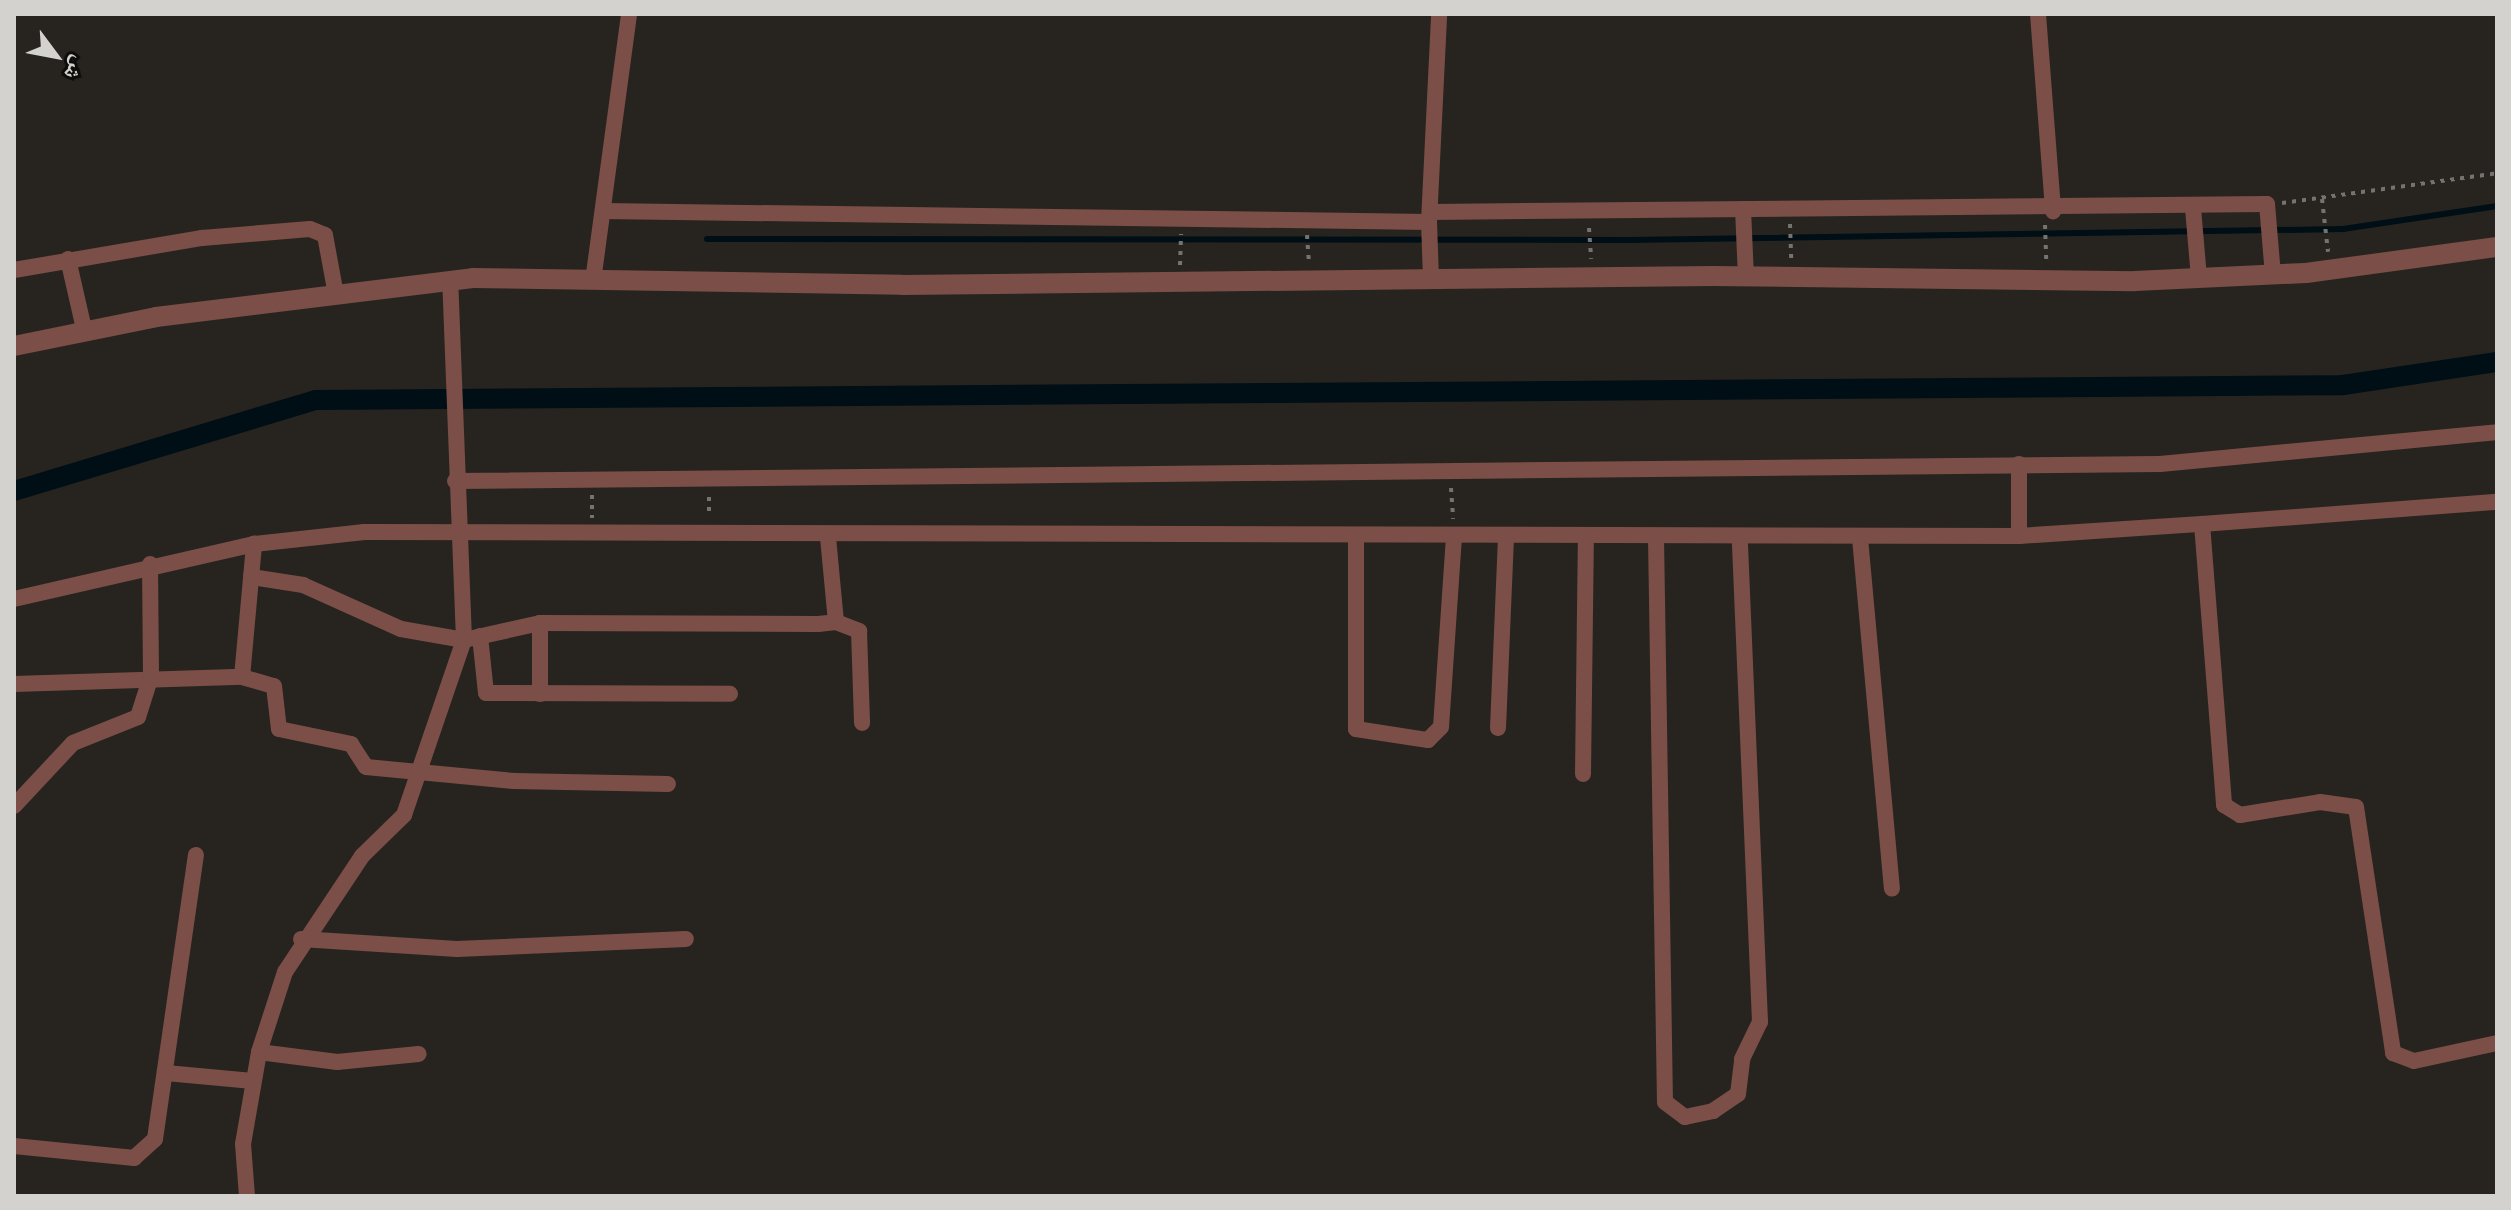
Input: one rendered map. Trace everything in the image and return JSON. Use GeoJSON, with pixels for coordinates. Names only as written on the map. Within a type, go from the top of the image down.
{"type":"FeatureCollection","features":[{"type":"Feature","properties":{"kind":"street"},"geometry":{"type":"LineString","coordinates":[[593,281],[629,14]]}},
{"type":"Feature","properties":{"kind":"street"},"geometry":{"type":"LineString","coordinates":[[1431,278],[1430,217],[1439,14]]}},
{"type":"Feature","properties":{"kind":"street"},"geometry":{"type":"LineString","coordinates":[[2038,14],[2049,216]]}},
{"type":"Feature","properties":{"kind":"street"},"geometry":{"type":"LineString","coordinates":[[603,211],[1430,217],[2049,216],[2267,204],[2273,275]]}},
{"type":"Feature","properties":{"kind":"street"},"geometry":{"type":"LineString","coordinates":[[2193,208],[2199,278]]}},
{"type":"Feature","properties":{"kind":"street"},"geometry":{"type":"LineString","coordinates":[[1744,216],[1746,277]]}},
{"type":"Feature","properties":{"kind":"street"},"geometry":{"type":"LineString","coordinates":[[14,270],[68,259],[310,229],[325,235],[336,295]]}},
{"type":"Feature","properties":{"kind":"street"},"geometry":{"type":"LineString","coordinates":[[14,346],[84,329],[450,280],[2199,278],[2273,275],[2497,247]]}},
{"type":"Feature","properties":{"kind":"street"},"geometry":{"type":"LineString","coordinates":[[68,259],[84,329]]}},
{"type":"Feature","properties":{"kind":"street"},"geometry":{"type":"LineString","coordinates":[[450,280],[451,441],[457,531],[483,691],[730,694]]}},
{"type":"Feature","properties":{"kind":"street"},"geometry":{"type":"LineString","coordinates":[[455,481],[2226,460],[2497,432]]}},
{"type":"Feature","properties":{"kind":"street"},"geometry":{"type":"LineString","coordinates":[[2019,464],[2019,536]]}},
{"type":"Feature","properties":{"kind":"street"},"geometry":{"type":"LineString","coordinates":[[14,599],[150,564],[254,544],[457,531],[828,537],[1356,536],[1454,532],[1506,539],[2019,536],[2497,502]]}},
{"type":"Feature","properties":{"kind":"street"},"geometry":{"type":"LineString","coordinates":[[2202,524],[2224,805],[2240,815],[2320,802],[2356,807],[2393,1053],[2414,1061],[2497,1043]]}},
{"type":"Feature","properties":{"kind":"street"},"geometry":{"type":"LineString","coordinates":[[1356,536],[1356,729],[1428,740],[1441,727],[1454,532]]}},
{"type":"Feature","properties":{"kind":"street"},"geometry":{"type":"LineString","coordinates":[[828,537],[836,622]]}},
{"type":"Feature","properties":{"kind":"street"},"geometry":{"type":"LineString","coordinates":[[1583,774],[1586,537]]}},
{"type":"Feature","properties":{"kind":"street"},"geometry":{"type":"LineString","coordinates":[[1656,537],[1665,1102],[1685,1117],[1738,1094],[1742,1059],[1760,1022],[1740,539]]}},
{"type":"Feature","properties":{"kind":"street"},"geometry":{"type":"LineString","coordinates":[[1860,538],[1892,889]]}},
{"type":"Feature","properties":{"kind":"street"},"geometry":{"type":"LineString","coordinates":[[1498,728],[1506,539]]}},
{"type":"Feature","properties":{"kind":"street"},"geometry":{"type":"LineString","coordinates":[[242,677],[254,544]]}},
{"type":"Feature","properties":{"kind":"street"},"geometry":{"type":"LineString","coordinates":[[14,806],[73,743],[138,717],[151,676],[150,564]]}},
{"type":"Feature","properties":{"kind":"street"},"geometry":{"type":"LineString","coordinates":[[251,577],[303,585],[401,629],[472,638],[540,623],[836,622],[859,631],[862,723]]}},
{"type":"Feature","properties":{"kind":"street"},"geometry":{"type":"LineString","coordinates":[[540,623],[540,694]]}},
{"type":"Feature","properties":{"kind":"street"},"geometry":{"type":"LineString","coordinates":[[247,1196],[243,1144],[259,1052],[301,939],[370,847],[400,821],[418,768],[472,638]]}},
{"type":"Feature","properties":{"kind":"street"},"geometry":{"type":"LineString","coordinates":[[14,684],[151,676],[242,677],[274,686],[279,729],[351,744],[366,767],[418,768],[514,781],[668,784]]}},
{"type":"Feature","properties":{"kind":"street"},"geometry":{"type":"LineString","coordinates":[[14,1146],[134,1158],[155,1139],[196,855]]}},
{"type":"Feature","properties":{"kind":"street"},"geometry":{"type":"LineString","coordinates":[[301,939],[457,949],[686,939]]}},
{"type":"Feature","properties":{"kind":"street"},"geometry":{"type":"LineString","coordinates":[[259,1052],[337,1062],[419,1054]]}},
{"type":"Feature","properties":{"kind":"street"},"geometry":{"type":"LineString","coordinates":[[166,1073],[253,1081]]}},
{"type":"Feature","properties":{"kind":"path"},"geometry":{"type":"LineString","coordinates":[[2267,204],[2497,173]]}},
{"type":"Feature","properties":{"kind":"path"},"geometry":{"type":"LineString","coordinates":[[2322,199],[2326,236]]}},
{"type":"Feature","properties":{"kind":"path"},"geometry":{"type":"LineString","coordinates":[[2045,244],[2049,216]]}},
{"type":"Feature","properties":{"kind":"path"},"geometry":{"type":"LineString","coordinates":[[1588,222],[1590,245]]}},
{"type":"Feature","properties":{"kind":"path"},"geometry":{"type":"LineString","coordinates":[[1790,224],[1791,256]]}},
{"type":"Feature","properties":{"kind":"path"},"geometry":{"type":"LineString","coordinates":[[1306,231],[1308,252]]}},
{"type":"Feature","properties":{"kind":"path"},"geometry":{"type":"LineString","coordinates":[[1180,261],[1181,234]]}},
{"type":"Feature","properties":{"kind":"path"},"geometry":{"type":"LineString","coordinates":[[1451,494],[1454,532]]}},
{"type":"Feature","properties":{"kind":"path"},"geometry":{"type":"LineString","coordinates":[[709,496],[709,524]]}},
{"type":"Feature","properties":{"kind":"path"},"geometry":{"type":"LineString","coordinates":[[592,497],[592,527]]}},
{"type":"Feature","properties":{"kind":"waterway"},"geometry":{"type":"LineString","coordinates":[[707,239],[1628,240],[2343,229],[2497,206]]}},
{"type":"Feature","properties":{"kind":"waterway"},"geometry":{"type":"LineString","coordinates":[[14,491],[316,400],[2343,385],[2497,362]]}}]}
